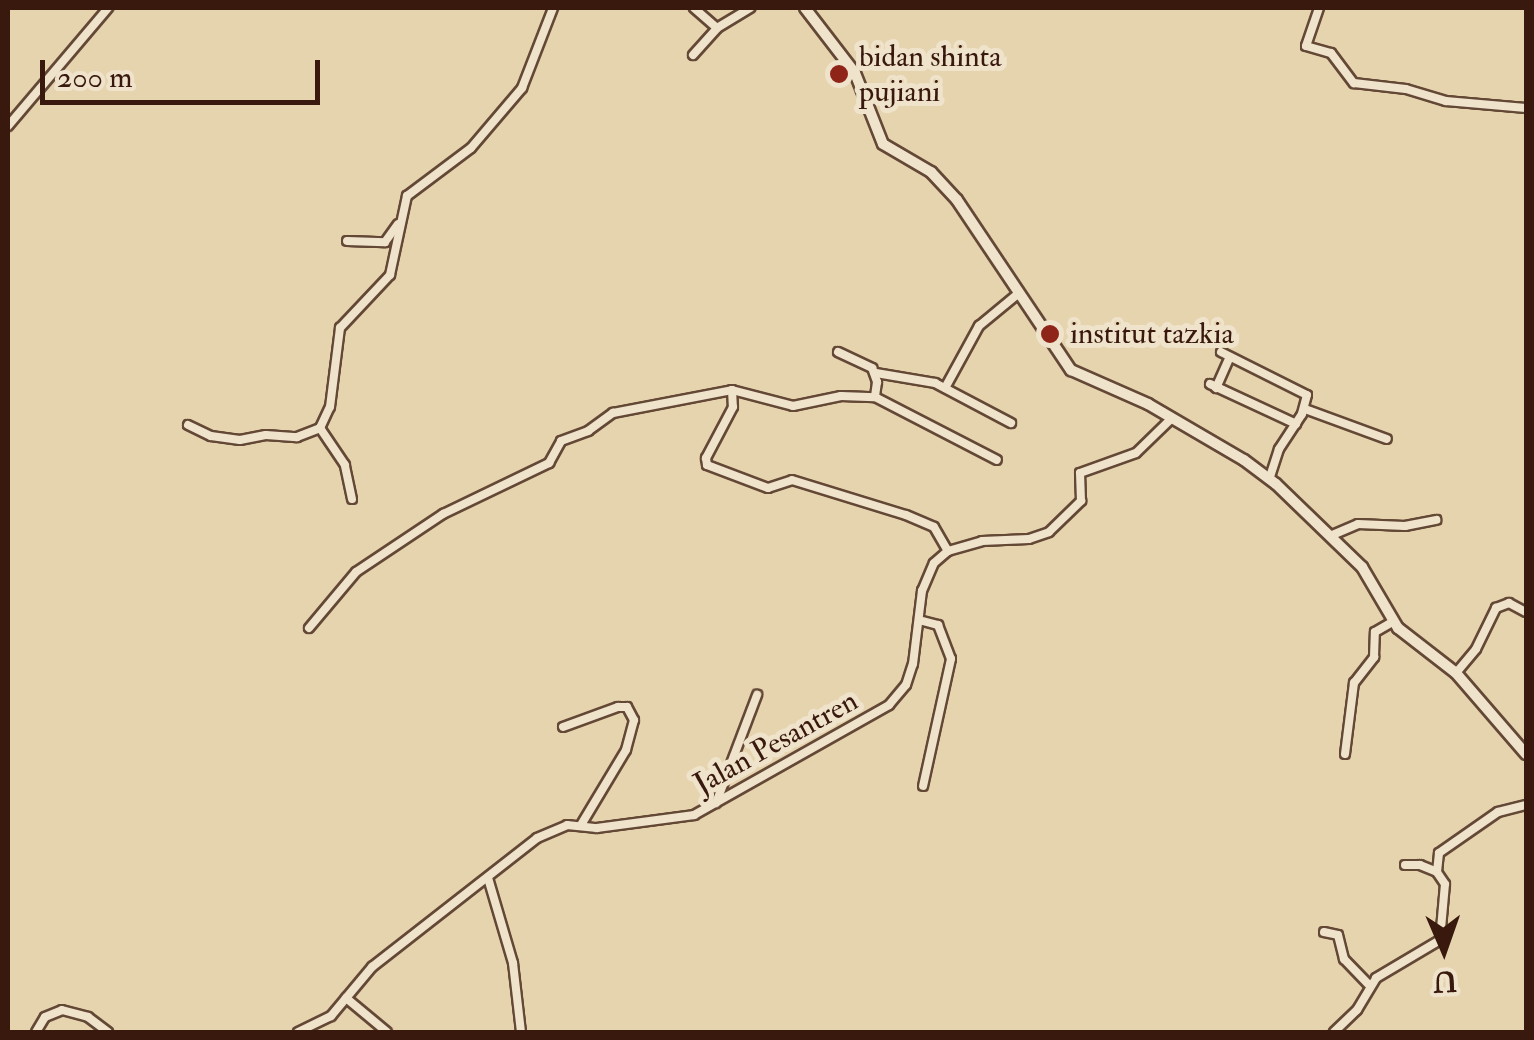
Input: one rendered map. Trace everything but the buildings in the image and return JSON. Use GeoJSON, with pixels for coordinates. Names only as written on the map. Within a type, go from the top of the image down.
{"type":"FeatureCollection","features":[{"type":"Feature","properties":{"kind":"street"},"geometry":{"type":"LineString","coordinates":[[8,126],[108,8]]}},
{"type":"Feature","properties":{"kind":"street"},"geometry":{"type":"LineString","coordinates":[[188,425],[206,434],[240,440],[266,435],[297,438],[320,428],[330,408],[340,328],[390,275],[407,196],[471,148],[522,88],[553,8]]}},
{"type":"Feature","properties":{"kind":"street"},"geometry":{"type":"LineString","coordinates":[[694,8],[717,28]]}},
{"type":"Feature","properties":{"kind":"street"},"geometry":{"type":"LineString","coordinates":[[693,54],[717,28],[750,8]]}},
{"type":"Feature","properties":{"kind":"street"},"geometry":{"type":"LineString","coordinates":[[805,8],[857,77],[883,144],[927,169],[948,188],[1077,376],[1172,418],[1268,479],[1365,571],[1392,622],[1456,673],[1526,754]]}},
{"type":"Feature","properties":{"kind":"street"},"geometry":{"type":"LineString","coordinates":[[1319,8],[1306,46],[1332,54],[1354,83],[1406,89],[1446,101],[1526,108]]}},
{"type":"Feature","properties":{"kind":"street"},"geometry":{"type":"LineString","coordinates":[[347,240],[385,242],[401,221]]}},
{"type":"Feature","properties":{"kind":"street"},"geometry":{"type":"LineString","coordinates":[[945,388],[979,326],[1019,293]]}},
{"type":"Feature","properties":{"kind":"street"},"geometry":{"type":"LineString","coordinates":[[838,352],[867,364],[876,373],[909,376],[945,388],[1011,423]]}},
{"type":"Feature","properties":{"kind":"street"},"geometry":{"type":"LineString","coordinates":[[1221,352],[1307,395],[1304,409],[1279,449],[1268,479]]}},
{"type":"Feature","properties":{"kind":"street"},"geometry":{"type":"LineString","coordinates":[[1230,357],[1213,386],[1296,424]]}},
{"type":"Feature","properties":{"kind":"street"},"geometry":{"type":"LineString","coordinates":[[875,398],[876,373]]}},
{"type":"Feature","properties":{"kind":"street"},"geometry":{"type":"LineString","coordinates":[[732,390],[733,407],[706,457],[707,466],[768,488],[786,480],[799,482],[864,506],[906,515],[934,527],[948,551],[986,540],[1029,539],[1048,532],[1081,501],[1080,473],[1136,454],[1172,418]]}},
{"type":"Feature","properties":{"kind":"street"},"geometry":{"type":"LineString","coordinates":[[309,628],[356,572],[443,514],[550,462],[558,443],[588,432],[608,414],[732,390],[794,406],[841,396],[875,398],[996,460]]}},
{"type":"Feature","properties":{"kind":"street"},"geometry":{"type":"LineString","coordinates":[[1304,409],[1386,439]]}},
{"type":"Feature","properties":{"kind":"street"},"geometry":{"type":"LineString","coordinates":[[320,428],[344,465],[352,498]]}},
{"type":"Feature","properties":{"kind":"street"},"geometry":{"type":"LineString","coordinates":[[1330,536],[1358,524],[1405,526],[1436,520]]}},
{"type":"Feature","properties":{"kind":"street","name":"Jalan Pesantren"},"geometry":{"type":"LineString","coordinates":[[298,1032],[332,1016],[372,967],[537,838],[564,825],[597,828],[694,815],[894,701],[914,664],[926,577],[948,551]]}},
{"type":"Feature","properties":{"kind":"street"},"geometry":{"type":"LineString","coordinates":[[1456,673],[1476,649],[1496,608],[1509,604],[1526,612]]}},
{"type":"Feature","properties":{"kind":"street"},"geometry":{"type":"LineString","coordinates":[[919,620],[938,625],[951,659],[923,786]]}},
{"type":"Feature","properties":{"kind":"street"},"geometry":{"type":"LineString","coordinates":[[1345,754],[1354,683],[1374,654],[1374,632],[1392,622]]}},
{"type":"Feature","properties":{"kind":"street"},"geometry":{"type":"LineString","coordinates":[[716,803],[757,695]]}},
{"type":"Feature","properties":{"kind":"street"},"geometry":{"type":"LineString","coordinates":[[562,727],[623,706],[634,723],[626,750],[581,825]]}},
{"type":"Feature","properties":{"kind":"street"},"geometry":{"type":"LineString","coordinates":[[1334,1032],[1357,1010],[1370,986],[1440,940],[1445,884],[1437,872],[1438,856],[1498,812],[1526,805]]}},
{"type":"Feature","properties":{"kind":"street"},"geometry":{"type":"LineString","coordinates":[[1405,864],[1437,872]]}},
{"type":"Feature","properties":{"kind":"street"},"geometry":{"type":"LineString","coordinates":[[488,878],[513,963],[522,1032]]}},
{"type":"Feature","properties":{"kind":"street"},"geometry":{"type":"LineString","coordinates":[[1324,932],[1338,936],[1344,959],[1370,986]]}},
{"type":"Feature","properties":{"kind":"street"},"geometry":{"type":"LineString","coordinates":[[346,998],[387,1032]]}},
{"type":"Feature","properties":{"kind":"street"},"geometry":{"type":"LineString","coordinates":[[36,1032],[45,1017],[70,1010],[108,1032]]}},
{"type":"Feature","properties":{"kind":"place","name":"bidan shinta pujiani"},"geometry":{"type":"Point","coordinates":[839,74]}},
{"type":"Feature","properties":{"kind":"place","name":"institut tazkia"},"geometry":{"type":"Point","coordinates":[1050,334]}}]}
